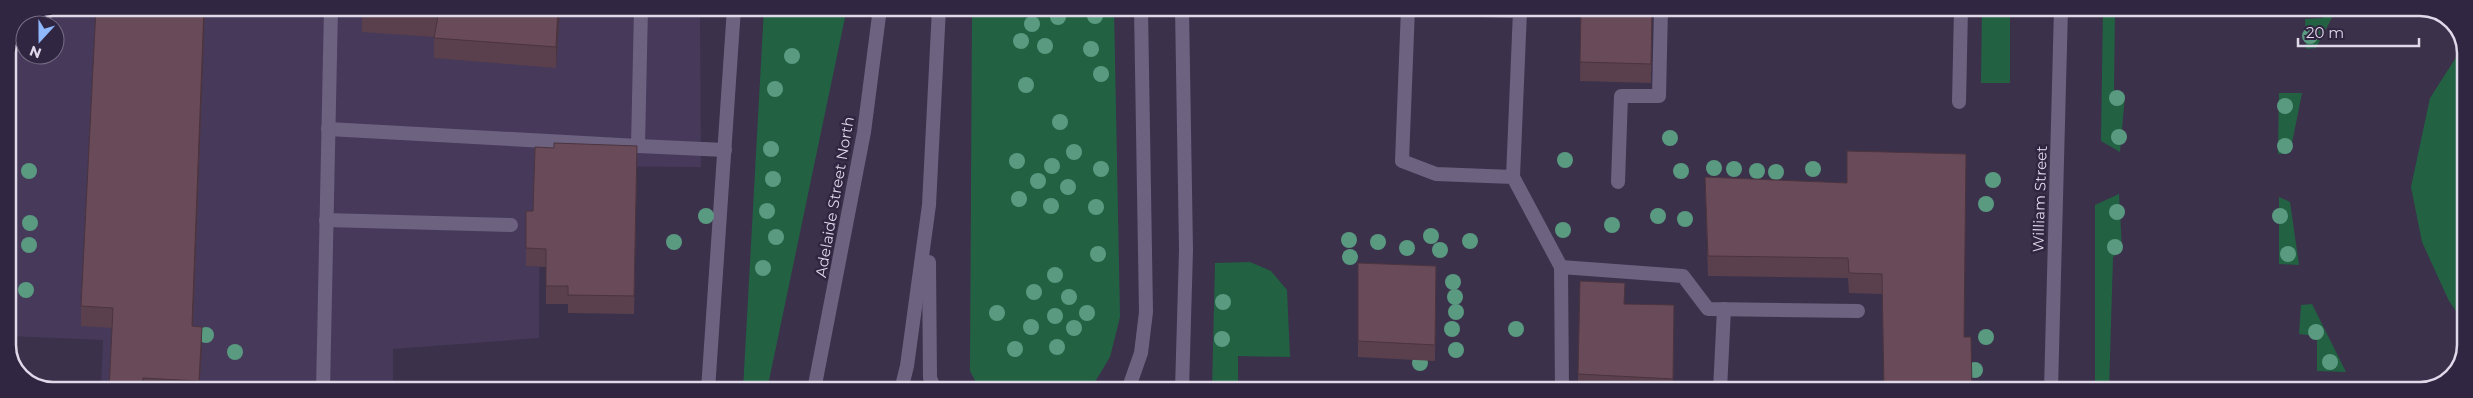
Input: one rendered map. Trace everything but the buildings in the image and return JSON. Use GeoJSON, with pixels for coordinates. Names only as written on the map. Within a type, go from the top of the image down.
{"type":"FeatureCollection","features":[{"type":"Feature","properties":{"kind":"main road"},"geometry":{"type":"LineString","coordinates":[[323,381],[331,16]]}},
{"type":"Feature","properties":{"kind":"main road"},"geometry":{"type":"LineString","coordinates":[[638,146],[641,16]]}},
{"type":"Feature","properties":{"kind":"main road"},"geometry":{"type":"LineString","coordinates":[[709,381],[733,16]]}},
{"type":"Feature","properties":{"kind":"main road","name":"Adelaide Street North"},"geometry":{"type":"LineString","coordinates":[[816,381],[864,132],[879,16]]}},
{"type":"Feature","properties":{"kind":"main road"},"geometry":{"type":"LineString","coordinates":[[931,381],[928,340],[929,205],[939,16]]}},
{"type":"Feature","properties":{"kind":"main road"},"geometry":{"type":"LineString","coordinates":[[1131,381],[1141,353],[1146,312],[1141,16]]}},
{"type":"Feature","properties":{"kind":"main road"},"geometry":{"type":"LineString","coordinates":[[1182,16],[1186,250],[1182,381]]}},
{"type":"Feature","properties":{"kind":"main road"},"geometry":{"type":"LineString","coordinates":[[1408,17],[1402,161],[1436,174],[1513,177]]}},
{"type":"Feature","properties":{"kind":"main road"},"geometry":{"type":"LineString","coordinates":[[1520,17],[1513,177],[1561,267],[1562,382]]}},
{"type":"Feature","properties":{"kind":"main road"},"geometry":{"type":"LineString","coordinates":[[1618,182],[1622,96],[1659,96],[1661,17]]}},
{"type":"Feature","properties":{"kind":"main road"},"geometry":{"type":"LineString","coordinates":[[1960,102],[1961,17]]}},
{"type":"Feature","properties":{"kind":"main road","name":"William Street"},"geometry":{"type":"LineString","coordinates":[[2051,382],[2061,17]]}},
{"type":"Feature","properties":{"kind":"main road"},"geometry":{"type":"LineString","coordinates":[[328,129],[725,150]]}},
{"type":"Feature","properties":{"kind":"main road"},"geometry":{"type":"LineString","coordinates":[[903,381],[907,366],[929,205]]}},
{"type":"Feature","properties":{"kind":"main road"},"geometry":{"type":"LineString","coordinates":[[326,220],[511,224]]}},
{"type":"Feature","properties":{"kind":"main road"},"geometry":{"type":"LineString","coordinates":[[1561,267],[1683,276],[1708,309],[1858,311]]}},
{"type":"Feature","properties":{"kind":"main road"},"geometry":{"type":"LineString","coordinates":[[1720,382],[1724,309]]}},
{"type":"Feature","properties":{"kind":"shaded area"},"geometry":{"type":"Polygon","coordinates":[[[65,16],[700,16],[701,167],[540,166],[539,338],[393,349],[393,381],[101,381],[103,340],[16,336],[16,65],[65,65],[65,16]]]}},
{"type":"Feature","properties":{"kind":"green space"},"geometry":{"type":"Polygon","coordinates":[[[764,16],[845,16],[769,381],[743,381],[764,16]]]}},
{"type":"Feature","properties":{"kind":"green space"},"geometry":{"type":"Polygon","coordinates":[[[972,16],[1114,16],[1120,317],[1110,357],[1095,381],[975,381],[970,371],[972,16]]]}},
{"type":"Feature","properties":{"kind":"green space"},"geometry":{"type":"Polygon","coordinates":[[[1982,17],[2010,17],[2010,83],[1981,83],[1982,17]]]}},
{"type":"Feature","properties":{"kind":"green space"},"geometry":{"type":"Polygon","coordinates":[[[2103,17],[2115,17],[2114,91],[2125,95],[2120,152],[2101,141],[2103,17]]]}},
{"type":"Feature","properties":{"kind":"green space"},"geometry":{"type":"Polygon","coordinates":[[[2332,17],[2316,48],[2306,49],[2305,19],[2332,17]]]}},
{"type":"Feature","properties":{"kind":"green space"},"geometry":{"type":"Polygon","coordinates":[[[2457,56],[2456,311],[2449,301],[2422,242],[2411,187],[2430,98],[2457,56]]]}},
{"type":"Feature","properties":{"kind":"green space"},"geometry":{"type":"Polygon","coordinates":[[[2279,93],[2302,93],[2290,153],[2278,154],[2279,93]]]}},
{"type":"Feature","properties":{"kind":"green space"},"geometry":{"type":"Polygon","coordinates":[[[2119,194],[2122,250],[2113,257],[2109,382],[2095,382],[2095,205],[2119,194]]]}},
{"type":"Feature","properties":{"kind":"green space"},"geometry":{"type":"Polygon","coordinates":[[[2279,197],[2290,202],[2299,265],[2279,264],[2279,197]]]}},
{"type":"Feature","properties":{"kind":"green space"},"geometry":{"type":"Polygon","coordinates":[[[1250,262],[1271,271],[1287,290],[1290,357],[1238,356],[1238,382],[1212,381],[1215,263],[1250,262]]]}},
{"type":"Feature","properties":{"kind":"green space"},"geometry":{"type":"Polygon","coordinates":[[[2312,304],[2346,372],[2317,371],[2317,336],[2299,334],[2301,305],[2312,304]]]}}]}
